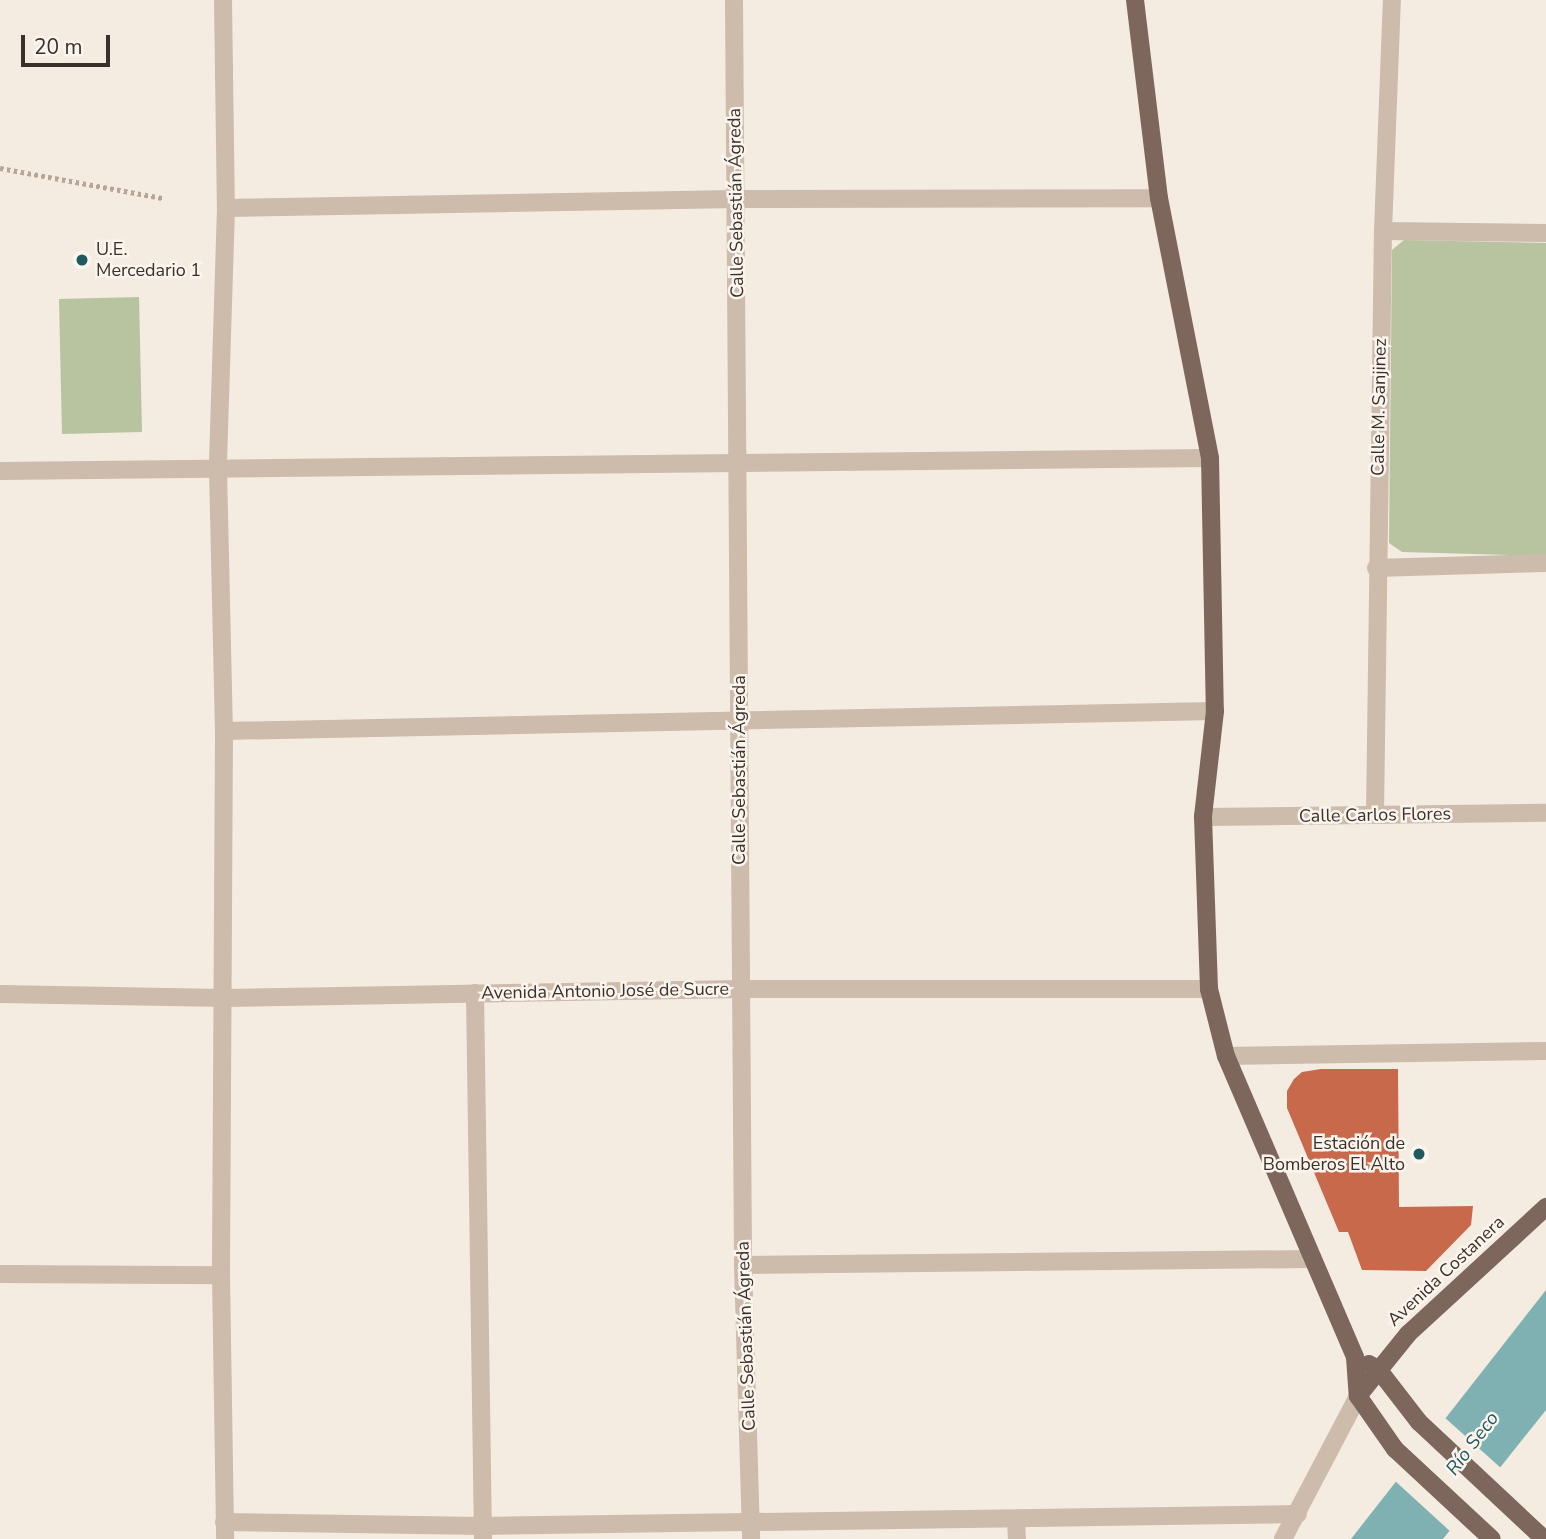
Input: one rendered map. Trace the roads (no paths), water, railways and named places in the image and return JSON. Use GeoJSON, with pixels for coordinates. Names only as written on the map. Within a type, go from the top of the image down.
{"type":"FeatureCollection","features":[{"type":"Feature","properties":{"kind":"main road"},"geometry":{"type":"LineString","coordinates":[[1135,0],[1160,198],[1210,458],[1214,711],[1203,817],[1209,989],[1226,1056],[1310,1259],[1355,1357],[1358,1396],[1395,1449],[1490,1537]]}},
{"type":"Feature","properties":{"kind":"main road","name":"Avenida Costanera"},"geometry":{"type":"LineString","coordinates":[[1358,1396],[1408,1334],[1546,1207]]}},
{"type":"Feature","properties":{"kind":"main road"},"geometry":{"type":"LineString","coordinates":[[1355,1357],[1378,1369],[1419,1422],[1544,1539]]}},
{"type":"Feature","properties":{"kind":"street"},"geometry":{"type":"LineString","coordinates":[[223,0],[226,208],[218,469],[224,732],[221,1275],[225,1530],[1016,1530],[1298,1514]]}},
{"type":"Feature","properties":{"kind":"street","name":"Calle Sebastián Ágreda"},"geometry":{"type":"LineString","coordinates":[[734,0],[740,462],[738,723],[743,1265],[751,1531]]}},
{"type":"Feature","properties":{"kind":"street","name":"Calle M. Sanjinez"},"geometry":{"type":"LineString","coordinates":[[1375,815],[1382,231],[1392,0]]}},
{"type":"Feature","properties":{"kind":"street"},"geometry":{"type":"LineString","coordinates":[[226,208],[736,199],[1160,198]]}},
{"type":"Feature","properties":{"kind":"street"},"geometry":{"type":"LineString","coordinates":[[1382,231],[1546,233]]}},
{"type":"Feature","properties":{"kind":"street"},"geometry":{"type":"LineString","coordinates":[[0,471],[1210,458]]}},
{"type":"Feature","properties":{"kind":"street"},"geometry":{"type":"LineString","coordinates":[[1376,568],[1546,563]]}},
{"type":"Feature","properties":{"kind":"street"},"geometry":{"type":"LineString","coordinates":[[224,732],[1214,711]]}},
{"type":"Feature","properties":{"kind":"street","name":"Calle Carlos Flores"},"geometry":{"type":"LineString","coordinates":[[1203,817],[1546,813]]}},
{"type":"Feature","properties":{"kind":"street","name":"Avenida Antonio José de Sucre"},"geometry":{"type":"LineString","coordinates":[[0,994],[224,998],[741,989],[1209,989]]}},
{"type":"Feature","properties":{"kind":"street"},"geometry":{"type":"LineString","coordinates":[[475,993],[483,1532]]}},
{"type":"Feature","properties":{"kind":"street"},"geometry":{"type":"LineString","coordinates":[[1226,1056],[1546,1051]]}},
{"type":"Feature","properties":{"kind":"street"},"geometry":{"type":"LineString","coordinates":[[743,1265],[1310,1259]]}},
{"type":"Feature","properties":{"kind":"street"},"geometry":{"type":"LineString","coordinates":[[0,1275],[221,1275]]}},
{"type":"Feature","properties":{"kind":"street"},"geometry":{"type":"LineString","coordinates":[[1283,1539],[1358,1396]]}},
{"type":"Feature","properties":{"kind":"water","name":"Río Seco"},"geometry":{"type":"Polygon","coordinates":[[[1546,1290],[1546,1410],[1443,1539],[1351,1539],[1546,1290]]]}},
{"type":"Feature","properties":{"kind":"place","name":"U.E. Mercedario 1"},"geometry":{"type":"Point","coordinates":[82,260]}},
{"type":"Feature","properties":{"kind":"place","name":"Estación de Bomberos El Alto"},"geometry":{"type":"Point","coordinates":[1419,1154]}}]}
